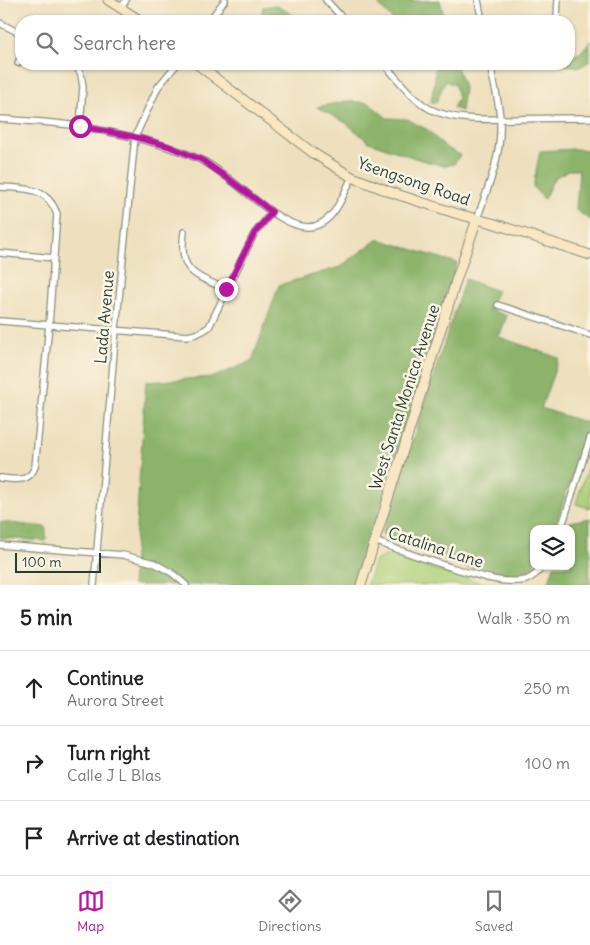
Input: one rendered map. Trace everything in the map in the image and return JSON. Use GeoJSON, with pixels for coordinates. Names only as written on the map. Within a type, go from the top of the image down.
{"type":"FeatureCollection","features":[{"type":"Feature","properties":{"kind":"main road"},"geometry":{"type":"LineString","coordinates":[[108,0],[124,4],[136,15]]}},
{"type":"Feature","properties":{"kind":"main road","name":"Ysengsong Road"},"geometry":{"type":"LineString","coordinates":[[206,70],[306,148],[352,177],[396,194],[590,255]]}},
{"type":"Feature","properties":{"kind":"main road","name":"West Santa Monica Avenue"},"geometry":{"type":"LineString","coordinates":[[361,585],[477,219]]}},
{"type":"Feature","properties":{"kind":"street"},"geometry":{"type":"LineString","coordinates":[[213,15],[224,0]]}},
{"type":"Feature","properties":{"kind":"street"},"geometry":{"type":"LineString","coordinates":[[326,0],[340,15]]}},
{"type":"Feature","properties":{"kind":"street"},"geometry":{"type":"LineString","coordinates":[[478,0],[481,15]]}},
{"type":"Feature","properties":{"kind":"street"},"geometry":{"type":"LineString","coordinates":[[557,15],[558,0]]}},
{"type":"Feature","properties":{"kind":"street"},"geometry":{"type":"LineString","coordinates":[[0,23],[15,31]]}},
{"type":"Feature","properties":{"kind":"street"},"geometry":{"type":"LineString","coordinates":[[78,70],[81,74],[83,87],[80,126]]}},
{"type":"Feature","properties":{"kind":"street","name":"Lada Avenue"},"geometry":{"type":"LineString","coordinates":[[94,585],[135,137],[158,87],[172,70]]}},
{"type":"Feature","properties":{"kind":"street"},"geometry":{"type":"LineString","coordinates":[[390,70],[419,101],[447,116],[500,119],[590,118]]}},
{"type":"Feature","properties":{"kind":"street"},"geometry":{"type":"LineString","coordinates":[[477,219],[496,164],[500,136],[500,119],[491,70]]}},
{"type":"Feature","properties":{"kind":"street"},"geometry":{"type":"LineString","coordinates":[[0,119],[80,126],[168,146],[202,160],[272,212],[295,226],[309,227],[322,224],[331,216],[340,202],[352,177]]}},
{"type":"Feature","properties":{"kind":"street"},"geometry":{"type":"LineString","coordinates":[[0,187],[33,190],[41,193],[49,198],[57,214],[49,324],[35,467],[31,475],[23,479],[0,478]]}},
{"type":"Feature","properties":{"kind":"street"},"geometry":{"type":"LineString","coordinates":[[0,321],[187,336],[195,335],[208,327],[254,234],[272,212]]}},
{"type":"Feature","properties":{"kind":"street"},"geometry":{"type":"LineString","coordinates":[[184,232],[182,244],[183,257],[189,268],[198,276],[226,289]]}},
{"type":"Feature","properties":{"kind":"street"},"geometry":{"type":"LineString","coordinates":[[0,253],[54,258]]}},
{"type":"Feature","properties":{"kind":"street"},"geometry":{"type":"LineString","coordinates":[[498,305],[590,335]]}},
{"type":"Feature","properties":{"kind":"street"},"geometry":{"type":"LineString","coordinates":[[562,525],[590,438]]}},
{"type":"Feature","properties":{"kind":"street","name":"Catalina Lane"},"geometry":{"type":"LineString","coordinates":[[374,541],[488,579],[525,580],[536,575],[540,570]]}},
{"type":"Feature","properties":{"kind":"street"},"geometry":{"type":"LineString","coordinates":[[0,545],[123,555],[154,563],[172,573],[186,585]]}},
{"type":"Feature","properties":{"kind":"green space"},"geometry":{"type":"Polygon","coordinates":[[[376,0],[440,0],[444,15],[388,15],[376,0]]]}},
{"type":"Feature","properties":{"kind":"green space"},"geometry":{"type":"Polygon","coordinates":[[[276,5],[293,15],[262,15],[263,7],[276,5]]]}},
{"type":"Feature","properties":{"kind":"green space"},"geometry":{"type":"Polygon","coordinates":[[[590,41],[590,61],[580,67],[575,66],[575,55],[580,53],[590,41]]]}},
{"type":"Feature","properties":{"kind":"green space"},"geometry":{"type":"Polygon","coordinates":[[[435,70],[458,70],[464,88],[461,111],[453,108],[458,98],[455,85],[445,81],[436,103],[431,102],[435,70]]]}},
{"type":"Feature","properties":{"kind":"green space"},"geometry":{"type":"Polygon","coordinates":[[[347,101],[369,103],[387,118],[407,119],[428,130],[445,147],[460,155],[454,164],[444,166],[421,160],[369,142],[346,123],[317,107],[347,101]]]}},
{"type":"Feature","properties":{"kind":"green space"},"geometry":{"type":"Polygon","coordinates":[[[590,150],[590,220],[576,210],[579,170],[569,170],[554,178],[544,199],[533,187],[540,151],[590,150]]]}},
{"type":"Feature","properties":{"kind":"green space"},"geometry":{"type":"Polygon","coordinates":[[[378,239],[457,263],[355,585],[132,585],[146,382],[214,377],[252,361],[279,285],[340,267],[378,239]]]}},
{"type":"Feature","properties":{"kind":"green space"},"geometry":{"type":"Polygon","coordinates":[[[465,279],[497,291],[488,309],[507,316],[499,337],[559,358],[541,408],[590,424],[555,525],[530,525],[530,569],[523,575],[498,575],[460,566],[382,534],[465,279]]]}},
{"type":"Feature","properties":{"kind":"green space"},"geometry":{"type":"Polygon","coordinates":[[[590,459],[590,508],[576,504],[590,459]]]}},
{"type":"Feature","properties":{"kind":"green space"},"geometry":{"type":"Polygon","coordinates":[[[590,518],[590,585],[548,585],[553,570],[575,570],[575,525],[569,525],[570,522],[590,518]]]}},
{"type":"Feature","properties":{"kind":"green space"},"geometry":{"type":"Polygon","coordinates":[[[0,522],[46,527],[46,541],[0,538],[0,522]]]}},
{"type":"Feature","properties":{"kind":"green space"},"geometry":{"type":"Polygon","coordinates":[[[391,553],[436,570],[490,585],[367,585],[375,561],[391,553]]]}},
{"type":"Feature","properties":{"kind":"route"},"geometry":{"type":"LineString","coordinates":[[80,126],[168,146],[202,160],[272,212],[254,234],[226,289]]}}]}
